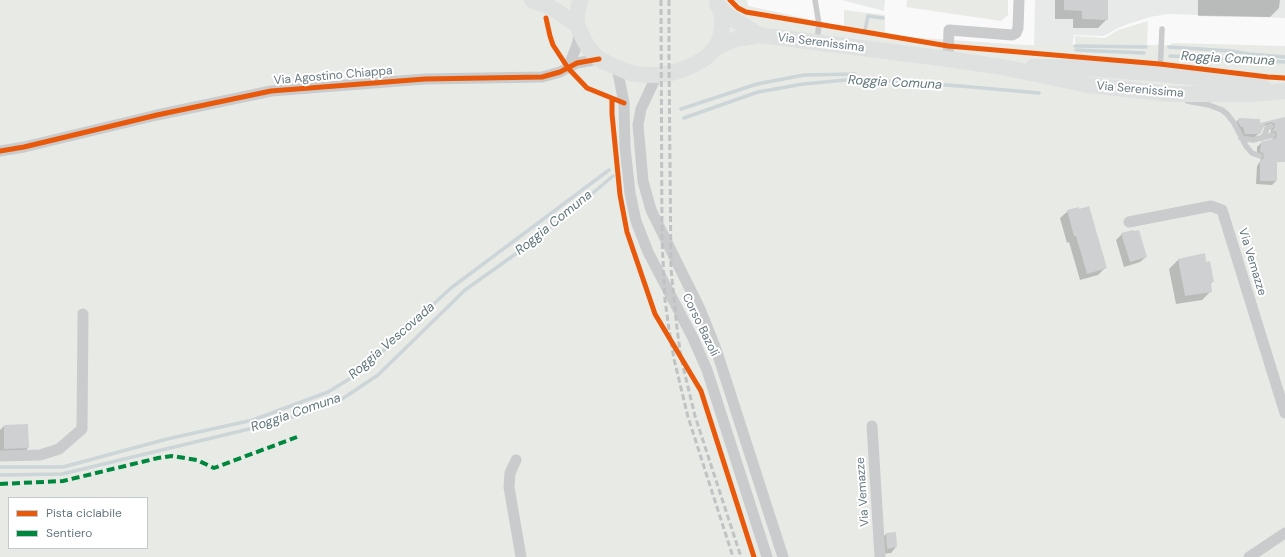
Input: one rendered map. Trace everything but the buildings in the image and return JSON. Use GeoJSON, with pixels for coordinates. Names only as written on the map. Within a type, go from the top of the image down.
{"type":"FeatureCollection","features":[{"type":"Feature","properties":{"kind":"main road","name":"Via Serenissima"},"geometry":{"type":"LineString","coordinates":[[532,0],[548,6],[558,12],[578,29],[590,50],[599,58],[618,68],[643,75],[671,74],[697,63],[707,56],[715,48],[720,38],[722,28],[722,17],[717,3]]}},
{"type":"Feature","properties":{"kind":"main road"},"geometry":{"type":"LineString","coordinates":[[578,29],[577,15],[580,0]]}},
{"type":"Feature","properties":{"kind":"main road","name":"Via Serenissima"},"geometry":{"type":"LineString","coordinates":[[717,3],[738,22],[759,35]]}},
{"type":"Feature","properties":{"kind":"main road","name":"Via Serenissima"},"geometry":{"type":"LineString","coordinates":[[715,48],[736,39],[759,35],[948,59],[1002,67],[1088,85],[1171,94],[1251,94],[1283,91]]}},
{"type":"Feature","properties":{"kind":"main road","name":"Via Serenissima"},"geometry":{"type":"LineString","coordinates":[[1002,67],[1073,67],[1160,74],[1221,80],[1283,91]]}},
{"type":"Feature","properties":{"kind":"main road"},"geometry":{"type":"LineString","coordinates":[[1088,85],[1106,80],[1148,83],[1156,82],[1160,74]]}},
{"type":"Feature","properties":{"kind":"street"},"geometry":{"type":"LineString","coordinates":[[948,59],[949,30],[1012,35],[1016,33],[1018,28],[1019,0]]}},
{"type":"Feature","properties":{"kind":"street"},"geometry":{"type":"LineString","coordinates":[[568,68],[575,51],[578,29]]}},
{"type":"Feature","properties":{"kind":"street","name":"Via Agostino Chiappa"},"geometry":{"type":"LineString","coordinates":[[0,151],[24,147],[156,115],[271,91],[425,79],[542,77],[560,72],[583,62],[599,58]]}},
{"type":"Feature","properties":{"kind":"street","name":"Corso Bazoli"},"geometry":{"type":"LineString","coordinates":[[618,68],[624,103],[625,147],[630,193],[636,221],[648,252],[694,338],[707,370],[766,557]]}},
{"type":"Feature","properties":{"kind":"street","name":"Corso Bazoli"},"geometry":{"type":"LineString","coordinates":[[657,75],[640,109],[638,125],[643,181],[651,210],[700,309],[716,349],[783,557]]}},
{"type":"Feature","properties":{"kind":"street","name":"Via Vemazze"},"geometry":{"type":"LineString","coordinates":[[1129,222],[1211,206],[1222,210],[1285,413]]}},
{"type":"Feature","properties":{"kind":"street"},"geometry":{"type":"LineString","coordinates":[[0,456],[40,455],[53,451],[59,449],[82,429],[83,314]]}},
{"type":"Feature","properties":{"kind":"street","name":"Via Vemazze"},"geometry":{"type":"LineString","coordinates":[[872,426],[880,557]]}},
{"type":"Feature","properties":{"kind":"street"},"geometry":{"type":"LineString","coordinates":[[516,460],[510,473],[509,487],[521,557]]}},
{"type":"Feature","properties":{"kind":"street"},"geometry":{"type":"LineString","coordinates":[[1249,557],[1285,533]]}},
{"type":"Feature","properties":{"kind":"lane"},"geometry":{"type":"LineString","coordinates":[[815,0],[819,24],[817,42]]}},
{"type":"Feature","properties":{"kind":"lane"},"geometry":{"type":"LineString","coordinates":[[1160,74],[1162,29]]}},
{"type":"Feature","properties":{"kind":"lane"},"geometry":{"type":"LineString","coordinates":[[1171,94],[1186,101],[1209,105],[1222,110],[1231,118],[1248,150],[1260,156]]}},
{"type":"Feature","properties":{"kind":"lane"},"geometry":{"type":"LineString","coordinates":[[1261,138],[1265,134],[1267,128],[1271,126]]}},
{"type":"Feature","properties":{"kind":"lane"},"geometry":{"type":"LineString","coordinates":[[1241,138],[1249,140],[1273,135]]}},
{"type":"Feature","properties":{"kind":"shaded area"},"geometry":{"type":"Polygon","coordinates":[[[0,0],[747,0],[748,6],[809,19],[808,21],[844,28],[844,10],[885,15],[885,33],[862,31],[892,36],[1024,45],[1075,45],[1075,36],[1105,38],[1118,30],[1148,21],[1147,45],[1171,45],[1172,43],[1285,46],[1285,557],[0,557],[0,0]]]}},
{"type":"Feature","properties":{"kind":"shaded area"},"geometry":{"type":"Polygon","coordinates":[[[842,0],[885,0],[884,11],[842,0]]]}},
{"type":"Feature","properties":{"kind":"shaded area"},"geometry":{"type":"Polygon","coordinates":[[[907,0],[1008,0],[1008,15],[1001,21],[906,7],[907,0]]]}},
{"type":"Feature","properties":{"kind":"shaded area"},"geometry":{"type":"Polygon","coordinates":[[[1035,0],[1285,0],[1285,18],[1168,14],[1150,17],[1128,24],[1104,36],[1074,35],[1072,51],[1034,50],[1035,0]]]}},
{"type":"Feature","properties":{"kind":"waterway","name":"Roggia Vescovada"},"geometry":{"type":"LineString","coordinates":[[865,30],[868,16],[883,18]]}},
{"type":"Feature","properties":{"kind":"waterway","name":"Roggia Vescovada"},"geometry":{"type":"LineString","coordinates":[[1075,46],[1146,47]]}},
{"type":"Feature","properties":{"kind":"waterway","name":"Roggia Vescovada"},"geometry":{"type":"LineString","coordinates":[[1169,47],[1231,51],[1285,57]]}},
{"type":"Feature","properties":{"kind":"waterway","name":"Roggia Comuna"},"geometry":{"type":"LineString","coordinates":[[1076,50],[1144,53]]}},
{"type":"Feature","properties":{"kind":"waterway","name":"Roggia Comuna"},"geometry":{"type":"LineString","coordinates":[[1170,56],[1285,62]]}},
{"type":"Feature","properties":{"kind":"waterway","name":"Roggia Vescovada"},"geometry":{"type":"LineString","coordinates":[[681,109],[757,84],[804,75],[855,74]]}},
{"type":"Feature","properties":{"kind":"waterway","name":"Roggia Comuna"},"geometry":{"type":"LineString","coordinates":[[684,118],[758,92],[803,84],[857,79],[1039,93]]}},
{"type":"Feature","properties":{"kind":"waterway","name":"Roggia Vescovada"},"geometry":{"type":"LineString","coordinates":[[0,467],[63,467],[167,439],[253,420],[328,392],[359,373],[451,288],[609,170]]}},
{"type":"Feature","properties":{"kind":"waterway","name":"Roggia Comuna"},"geometry":{"type":"LineString","coordinates":[[0,475],[62,474],[249,429],[306,413],[339,401],[378,375],[465,290],[517,253],[613,176]]}},
{"type":"Feature","properties":{"kind":"railway"},"geometry":{"type":"LineString","coordinates":[[661,0],[662,240],[665,300],[674,359],[688,417],[733,557]]}},
{"type":"Feature","properties":{"kind":"railway"},"geometry":{"type":"LineString","coordinates":[[669,0],[671,269],[677,328],[681,358],[695,416],[741,557]]}},
{"type":"Feature","properties":{"kind":"marked path"},"geometry":{"type":"LineString","coordinates":[[0,484],[63,481],[172,456],[197,460],[214,468],[297,437]]}},
{"type":"Feature","properties":{"kind":"cycle path"},"geometry":{"type":"LineString","coordinates":[[730,0],[738,8],[746,12],[948,46],[1160,64],[1285,78]]}},
{"type":"Feature","properties":{"kind":"cycle path"},"geometry":{"type":"LineString","coordinates":[[546,18],[553,45],[568,68],[587,88],[624,103]]}},
{"type":"Feature","properties":{"kind":"cycle path"},"geometry":{"type":"LineString","coordinates":[[0,151],[24,147],[157,115],[271,91],[425,79],[542,77],[560,72],[577,63],[599,59]]}},
{"type":"Feature","properties":{"kind":"cycle path"},"geometry":{"type":"LineString","coordinates":[[612,99],[612,114],[620,195],[627,232],[655,314],[701,391],[754,557]]}}]}
